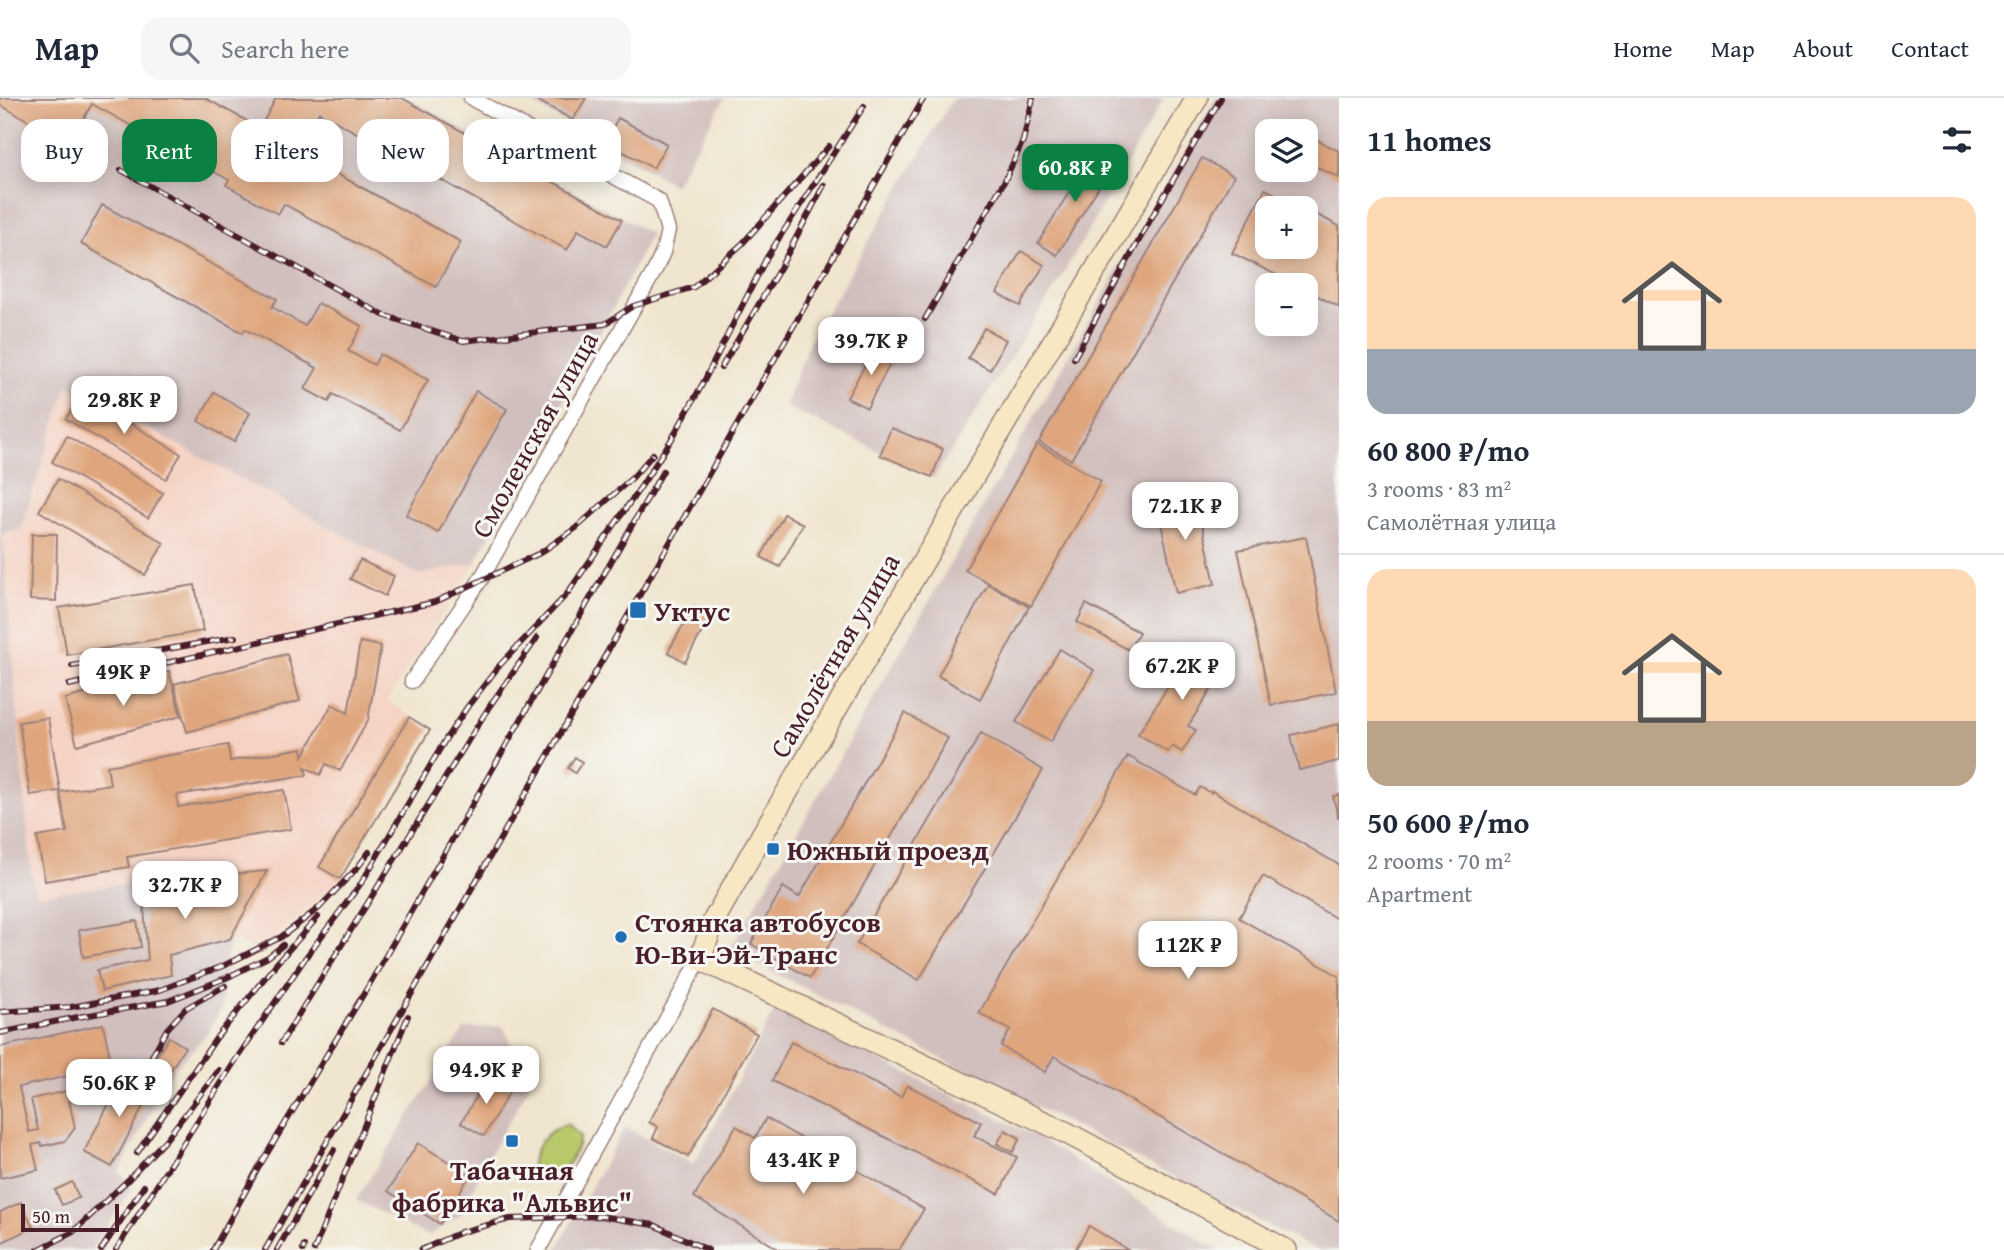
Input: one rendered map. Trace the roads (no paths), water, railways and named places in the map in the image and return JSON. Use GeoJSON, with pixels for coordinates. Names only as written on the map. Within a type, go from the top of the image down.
{"type":"FeatureCollection","features":[{"type":"Feature","properties":{"kind":"main road","name":"Самолётная улица"},"geometry":{"type":"LineString","coordinates":[[700,959],[714,920],[770,821],[1196,98]]}},
{"type":"Feature","properties":{"kind":"main road"},"geometry":{"type":"LineString","coordinates":[[700,959],[1067,1133],[1286,1250]]}},
{"type":"Feature","properties":{"kind":"street","name":"Смоленская улица"},"geometry":{"type":"LineString","coordinates":[[412,681],[481,579],[655,270],[663,252],[667,230],[659,201],[471,98]]}},
{"type":"Feature","properties":{"kind":"street","name":"Самолётная улица"},"geometry":{"type":"LineString","coordinates":[[538,1250],[700,959]]}},
{"type":"Feature","properties":{"kind":"railway"},"geometry":{"type":"LineString","coordinates":[[265,1250],[924,98]]}},
{"type":"Feature","properties":{"kind":"railway"},"geometry":{"type":"LineString","coordinates":[[925,319],[1005,180],[1023,141],[1033,98]]}},
{"type":"Feature","properties":{"kind":"railway"},"geometry":{"type":"LineString","coordinates":[[1074,358],[1221,98]]}},
{"type":"Feature","properties":{"kind":"railway"},"geometry":{"type":"LineString","coordinates":[[116,1250],[237,1058],[306,957],[362,882],[468,706],[499,666],[567,594],[642,485],[703,383],[767,257],[864,106]]}},
{"type":"Feature","properties":{"kind":"railway"},"geometry":{"type":"LineString","coordinates":[[121,170],[383,315],[463,341],[605,324],[633,306],[694,287],[742,244],[829,146]]}},
{"type":"Feature","properties":{"kind":"railway"},"geometry":{"type":"LineString","coordinates":[[721,368],[780,268],[824,185]]}},
{"type":"Feature","properties":{"kind":"railway"},"geometry":{"type":"LineString","coordinates":[[69,685],[435,602],[540,553],[576,528],[633,477],[653,454]]}},
{"type":"Feature","properties":{"kind":"railway"},"geometry":{"type":"LineString","coordinates":[[213,1250],[260,1165],[369,985],[663,471]]}},
{"type":"Feature","properties":{"kind":"railway"},"geometry":{"type":"LineString","coordinates":[[72,666],[235,637]]}},
{"type":"Feature","properties":{"kind":"railway"},"geometry":{"type":"LineString","coordinates":[[281,1043],[489,707],[537,638]]}},
{"type":"Feature","properties":{"kind":"railway"},"geometry":{"type":"LineString","coordinates":[[0,1012],[71,1007],[160,990],[225,965],[281,937],[319,908],[369,852]]}},
{"type":"Feature","properties":{"kind":"railway"},"geometry":{"type":"LineString","coordinates":[[137,1153],[217,1037],[318,917]]}},
{"type":"Feature","properties":{"kind":"railway"},"geometry":{"type":"LineString","coordinates":[[0,1033],[168,1001],[226,978],[268,957],[283,945]]}},
{"type":"Feature","properties":{"kind":"railway"},"geometry":{"type":"LineString","coordinates":[[142,1074],[167,1029],[186,1008],[225,986]]}},
{"type":"Feature","properties":{"kind":"railway"},"geometry":{"type":"LineString","coordinates":[[314,1250],[408,1016]]}},
{"type":"Feature","properties":{"kind":"railway"},"geometry":{"type":"LineString","coordinates":[[38,1250],[73,1232],[128,1180],[167,1138],[219,1070]]}},
{"type":"Feature","properties":{"kind":"railway"},"geometry":{"type":"LineString","coordinates":[[277,1250],[334,1150]]}},
{"type":"Feature","properties":{"kind":"railway"},"geometry":{"type":"LineString","coordinates":[[101,1250],[144,1186]]}},
{"type":"Feature","properties":{"kind":"railway"},"geometry":{"type":"LineString","coordinates":[[421,1250],[461,1232],[510,1219],[600,1216],[654,1225],[708,1250]]}},
{"type":"Feature","properties":{"kind":"railway"},"geometry":{"type":"LineString","coordinates":[[303,1250],[304,1246]]}},
{"type":"Feature","properties":{"kind":"place","name":"Уктус"},"geometry":{"type":"Point","coordinates":[638,610]}},
{"type":"Feature","properties":{"kind":"place","name":"Южный проезд"},"geometry":{"type":"Point","coordinates":[773,849]}},
{"type":"Feature","properties":{"kind":"place","name":"Стоянка автобусов Ю-Ви-Эй-Транс"},"geometry":{"type":"Point","coordinates":[621,937]}},
{"type":"Feature","properties":{"kind":"place","name":"Табачная фабрика \"Альвис\""},"geometry":{"type":"Point","coordinates":[512,1141]}}]}
